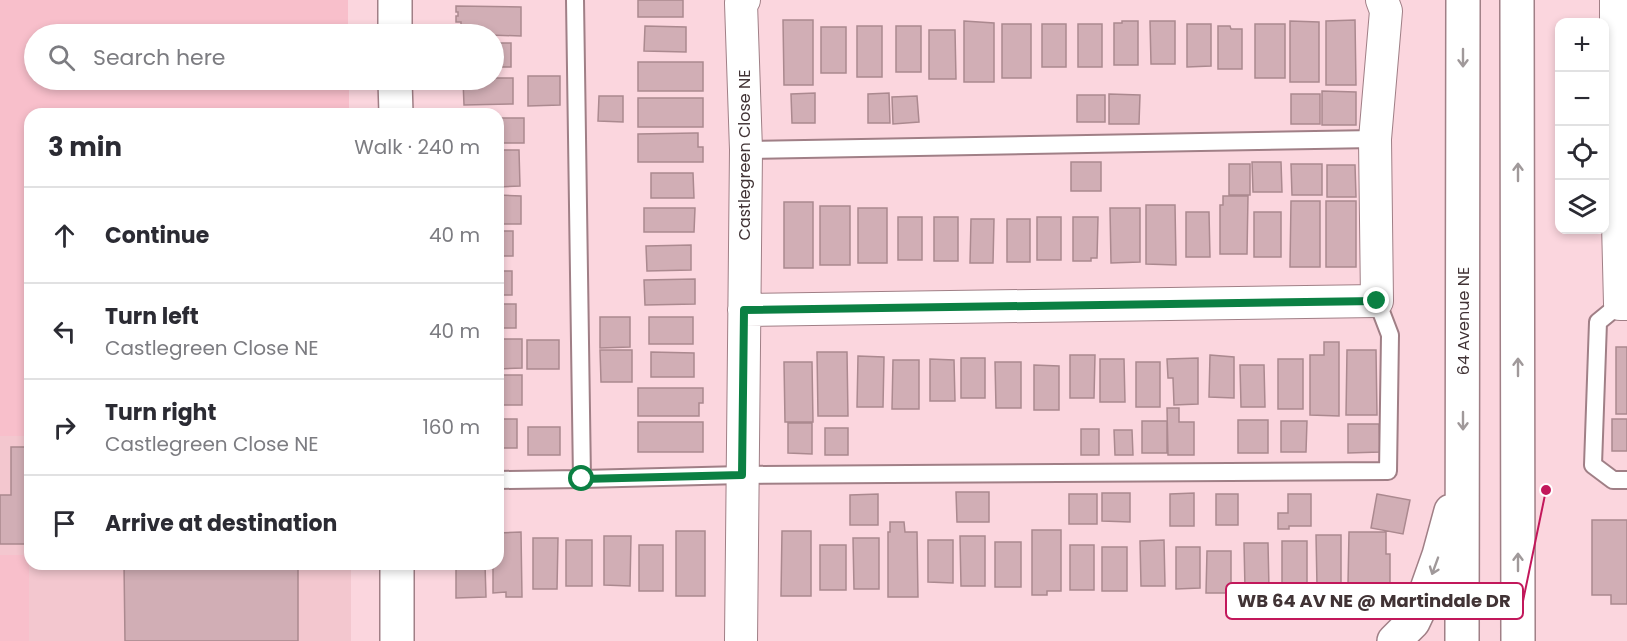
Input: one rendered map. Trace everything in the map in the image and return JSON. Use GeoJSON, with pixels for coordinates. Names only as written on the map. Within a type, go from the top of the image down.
{"type":"FeatureCollection","features":[{"type":"Feature","properties":{"kind":"main road"},"geometry":{"type":"LineString","coordinates":[[395,0],[395,24]]}},
{"type":"Feature","properties":{"kind":"main road","name":"64 Avenue NE"},"geometry":{"type":"LineString","coordinates":[[1462,641],[1463,0]]}},
{"type":"Feature","properties":{"kind":"main road"},"geometry":{"type":"LineString","coordinates":[[1517,0],[1518,641]]}},
{"type":"Feature","properties":{"kind":"main road"},"geometry":{"type":"LineString","coordinates":[[395,90],[396,108]]}},
{"type":"Feature","properties":{"kind":"main road"},"geometry":{"type":"LineString","coordinates":[[1394,641],[1413,622],[1422,603],[1439,555],[1463,469]]}},
{"type":"Feature","properties":{"kind":"main road"},"geometry":{"type":"LineString","coordinates":[[397,570],[398,641]]}},
{"type":"Feature","properties":{"kind":"street","name":"Castlegreen Close NE"},"geometry":{"type":"LineString","coordinates":[[741,641],[746,150],[741,3],[744,0]]}},
{"type":"Feature","properties":{"kind":"street"},"geometry":{"type":"LineString","coordinates":[[744,310],[1377,301],[1375,139],[1386,11],[1382,0]]}},
{"type":"Feature","properties":{"kind":"street"},"geometry":{"type":"LineString","coordinates":[[1616,0],[1622,143],[1623,304]]}},
{"type":"Feature","properties":{"kind":"lane"},"geometry":{"type":"LineString","coordinates":[[575,0],[582,479]]}},
{"type":"Feature","properties":{"kind":"lane"},"geometry":{"type":"LineString","coordinates":[[746,150],[1375,139]]}},
{"type":"Feature","properties":{"kind":"lane"},"geometry":{"type":"LineString","coordinates":[[504,480],[742,475],[1388,471],[1390,335],[1377,301]]}},
{"type":"Feature","properties":{"kind":"lane"},"geometry":{"type":"LineString","coordinates":[[1623,304],[1598,322],[1593,465],[1613,480],[1627,480]]}},
{"type":"Feature","properties":{"kind":"shaded area"},"geometry":{"type":"Polygon","coordinates":[[[0,0],[348,0],[348,24],[24,24],[24,90],[349,90],[349,108],[24,108],[24,436],[0,436],[0,0]]]}},
{"type":"Feature","properties":{"kind":"shaded area"},"geometry":{"type":"Polygon","coordinates":[[[0,436],[24,436],[24,570],[351,570],[351,641],[0,641],[0,436]]]}},
{"type":"Feature","properties":{"kind":"shaded area"},"geometry":{"type":"Polygon","coordinates":[[[0,555],[24,555],[24,570],[29,570],[29,641],[0,641],[0,555]]]}},
{"type":"Feature","properties":{"kind":"building"},"geometry":{"type":"Polygon","coordinates":[[[638,0],[683,0],[683,17],[638,17],[638,0]]]}},
{"type":"Feature","properties":{"kind":"building"},"geometry":{"type":"Polygon","coordinates":[[[456,6],[521,7],[521,36],[504,35],[504,24],[461,24],[461,22],[456,22],[458,12],[456,12],[456,6]]]}},
{"type":"Feature","properties":{"kind":"building"},"geometry":{"type":"Polygon","coordinates":[[[783,20],[813,20],[813,85],[784,85],[783,20]]]}},
{"type":"Feature","properties":{"kind":"building"},"geometry":{"type":"Polygon","coordinates":[[[1355,20],[1356,85],[1326,85],[1326,21],[1355,20]]]}},
{"type":"Feature","properties":{"kind":"building"},"geometry":{"type":"Polygon","coordinates":[[[964,21],[994,23],[994,82],[964,82],[964,21]]]}},
{"type":"Feature","properties":{"kind":"building"},"geometry":{"type":"Polygon","coordinates":[[[1122,21],[1138,21],[1138,65],[1114,65],[1114,23],[1122,23],[1122,21]]]}},
{"type":"Feature","properties":{"kind":"building"},"geometry":{"type":"Polygon","coordinates":[[[1150,21],[1175,21],[1175,64],[1151,64],[1150,21]]]}},
{"type":"Feature","properties":{"kind":"building"},"geometry":{"type":"Polygon","coordinates":[[[1290,21],[1319,22],[1319,82],[1290,82],[1290,21]]]}},
{"type":"Feature","properties":{"kind":"building"},"geometry":{"type":"Polygon","coordinates":[[[1002,24],[1031,24],[1031,78],[1002,78],[1002,24]]]}},
{"type":"Feature","properties":{"kind":"building"},"geometry":{"type":"Polygon","coordinates":[[[1042,24],[1066,24],[1066,67],[1042,67],[1042,24]]]}},
{"type":"Feature","properties":{"kind":"building"},"geometry":{"type":"Polygon","coordinates":[[[1078,24],[1102,24],[1102,67],[1078,67],[1078,24]]]}},
{"type":"Feature","properties":{"kind":"building"},"geometry":{"type":"Polygon","coordinates":[[[1187,24],[1211,24],[1211,66],[1187,67],[1187,24]]]}},
{"type":"Feature","properties":{"kind":"building"},"geometry":{"type":"Polygon","coordinates":[[[1255,24],[1285,24],[1285,78],[1255,78],[1255,24]]]}},
{"type":"Feature","properties":{"kind":"building"},"geometry":{"type":"Polygon","coordinates":[[[645,26],[686,27],[686,52],[644,51],[645,26]]]}},
{"type":"Feature","properties":{"kind":"building"},"geometry":{"type":"Polygon","coordinates":[[[857,26],[882,26],[882,77],[857,77],[857,26]]]}},
{"type":"Feature","properties":{"kind":"building"},"geometry":{"type":"Polygon","coordinates":[[[896,26],[921,26],[921,72],[896,72],[896,26]]]}},
{"type":"Feature","properties":{"kind":"building"},"geometry":{"type":"Polygon","coordinates":[[[1218,26],[1242,29],[1242,69],[1218,69],[1218,26]]]}},
{"type":"Feature","properties":{"kind":"building"},"geometry":{"type":"Polygon","coordinates":[[[821,27],[846,27],[846,73],[821,73],[821,27]]]}},
{"type":"Feature","properties":{"kind":"building"},"geometry":{"type":"Polygon","coordinates":[[[929,30],[955,30],[956,79],[929,79],[929,30]]]}},
{"type":"Feature","properties":{"kind":"building"},"geometry":{"type":"Polygon","coordinates":[[[504,43],[511,43],[511,67],[504,67],[504,43]]]}},
{"type":"Feature","properties":{"kind":"building"},"geometry":{"type":"Polygon","coordinates":[[[638,62],[703,62],[703,91],[638,91],[638,62]]]}},
{"type":"Feature","properties":{"kind":"building"},"geometry":{"type":"Polygon","coordinates":[[[528,76],[560,76],[560,105],[528,106],[528,76]]]}},
{"type":"Feature","properties":{"kind":"building"},"geometry":{"type":"Polygon","coordinates":[[[504,78],[513,78],[513,104],[464,105],[463,90],[504,90],[504,78]]]}},
{"type":"Feature","properties":{"kind":"building"},"geometry":{"type":"Polygon","coordinates":[[[1322,91],[1356,92],[1356,125],[1322,125],[1322,91]]]}},
{"type":"Feature","properties":{"kind":"building"},"geometry":{"type":"Polygon","coordinates":[[[815,93],[815,123],[792,123],[791,94],[815,93]]]}},
{"type":"Feature","properties":{"kind":"building"},"geometry":{"type":"Polygon","coordinates":[[[889,93],[890,123],[868,123],[868,94],[889,93]]]}},
{"type":"Feature","properties":{"kind":"building"},"geometry":{"type":"Polygon","coordinates":[[[1109,94],[1140,95],[1139,124],[1109,124],[1109,94]]]}},
{"type":"Feature","properties":{"kind":"building"},"geometry":{"type":"Polygon","coordinates":[[[1291,94],[1320,94],[1320,124],[1291,124],[1291,94]]]}},
{"type":"Feature","properties":{"kind":"building"},"geometry":{"type":"Polygon","coordinates":[[[1077,95],[1105,95],[1105,122],[1077,122],[1077,95]]]}},
{"type":"Feature","properties":{"kind":"building"},"geometry":{"type":"Polygon","coordinates":[[[599,96],[623,96],[623,122],[598,121],[599,96]]]}},
{"type":"Feature","properties":{"kind":"building"},"geometry":{"type":"Polygon","coordinates":[[[917,96],[919,122],[893,124],[892,97],[917,96]]]}},
{"type":"Feature","properties":{"kind":"building"},"geometry":{"type":"Polygon","coordinates":[[[638,98],[703,98],[703,127],[638,127],[638,98]]]}},
{"type":"Feature","properties":{"kind":"building"},"geometry":{"type":"Polygon","coordinates":[[[504,118],[524,118],[524,143],[504,143],[504,118]]]}},
{"type":"Feature","properties":{"kind":"building"},"geometry":{"type":"Polygon","coordinates":[[[698,133],[698,147],[703,147],[703,162],[638,162],[638,134],[698,133]]]}},
{"type":"Feature","properties":{"kind":"building"},"geometry":{"type":"Polygon","coordinates":[[[504,150],[519,150],[520,186],[504,187],[504,150]]]}},
{"type":"Feature","properties":{"kind":"building"},"geometry":{"type":"Polygon","coordinates":[[[1071,162],[1101,162],[1101,191],[1071,191],[1071,162]]]}},
{"type":"Feature","properties":{"kind":"building"},"geometry":{"type":"Polygon","coordinates":[[[1252,162],[1281,162],[1282,192],[1253,192],[1252,162]]]}},
{"type":"Feature","properties":{"kind":"building"},"geometry":{"type":"Polygon","coordinates":[[[1229,164],[1250,164],[1250,195],[1229,195],[1229,164]]]}},
{"type":"Feature","properties":{"kind":"building"},"geometry":{"type":"Polygon","coordinates":[[[1291,164],[1322,164],[1322,195],[1292,195],[1291,164]]]}},
{"type":"Feature","properties":{"kind":"building"},"geometry":{"type":"Polygon","coordinates":[[[1327,165],[1355,165],[1356,197],[1327,197],[1327,165]]]}},
{"type":"Feature","properties":{"kind":"building"},"geometry":{"type":"Polygon","coordinates":[[[651,173],[693,173],[694,198],[651,198],[651,173]]]}},
{"type":"Feature","properties":{"kind":"building"},"geometry":{"type":"Polygon","coordinates":[[[504,195],[521,196],[521,224],[504,224],[504,195]]]}},
{"type":"Feature","properties":{"kind":"building"},"geometry":{"type":"Polygon","coordinates":[[[1223,196],[1248,196],[1247,254],[1220,254],[1220,205],[1223,205],[1223,196]]]}},
{"type":"Feature","properties":{"kind":"building"},"geometry":{"type":"Polygon","coordinates":[[[1291,201],[1320,201],[1320,267],[1290,267],[1291,201]]]}},
{"type":"Feature","properties":{"kind":"building"},"geometry":{"type":"Polygon","coordinates":[[[1326,201],[1356,201],[1356,267],[1326,267],[1326,201]]]}},
{"type":"Feature","properties":{"kind":"building"},"geometry":{"type":"Polygon","coordinates":[[[784,202],[813,202],[813,268],[784,268],[784,202]]]}},
{"type":"Feature","properties":{"kind":"building"},"geometry":{"type":"Polygon","coordinates":[[[1146,205],[1175,205],[1176,265],[1146,264],[1146,205]]]}},
{"type":"Feature","properties":{"kind":"building"},"geometry":{"type":"Polygon","coordinates":[[[820,206],[850,206],[850,265],[820,265],[820,206]]]}},
{"type":"Feature","properties":{"kind":"building"},"geometry":{"type":"Polygon","coordinates":[[[644,208],[695,208],[694,232],[644,232],[644,208]]]}},
{"type":"Feature","properties":{"kind":"building"},"geometry":{"type":"Polygon","coordinates":[[[858,208],[887,208],[887,263],[858,263],[858,208]]]}},
{"type":"Feature","properties":{"kind":"building"},"geometry":{"type":"Polygon","coordinates":[[[1110,208],[1140,208],[1140,262],[1111,263],[1110,208]]]}},
{"type":"Feature","properties":{"kind":"building"},"geometry":{"type":"Polygon","coordinates":[[[1186,212],[1209,212],[1210,257],[1186,257],[1186,212]]]}},
{"type":"Feature","properties":{"kind":"building"},"geometry":{"type":"Polygon","coordinates":[[[1254,212],[1281,212],[1281,257],[1254,257],[1254,212]]]}},
{"type":"Feature","properties":{"kind":"building"},"geometry":{"type":"Polygon","coordinates":[[[898,217],[922,217],[922,260],[898,260],[898,217]]]}},
{"type":"Feature","properties":{"kind":"building"},"geometry":{"type":"Polygon","coordinates":[[[934,217],[958,217],[958,261],[934,261],[934,217]]]}},
{"type":"Feature","properties":{"kind":"building"},"geometry":{"type":"Polygon","coordinates":[[[1037,217],[1061,217],[1061,260],[1037,260],[1037,217]]]}},
{"type":"Feature","properties":{"kind":"building"},"geometry":{"type":"Polygon","coordinates":[[[1073,217],[1098,217],[1097,258],[1091,258],[1091,261],[1073,261],[1073,217]]]}},
{"type":"Feature","properties":{"kind":"building"},"geometry":{"type":"Polygon","coordinates":[[[971,219],[994,219],[993,263],[970,263],[971,219]]]}},
{"type":"Feature","properties":{"kind":"building"},"geometry":{"type":"Polygon","coordinates":[[[1007,219],[1030,219],[1030,262],[1007,262],[1007,219]]]}},
{"type":"Feature","properties":{"kind":"building"},"geometry":{"type":"Polygon","coordinates":[[[504,231],[513,231],[513,256],[504,256],[504,231]]]}},
{"type":"Feature","properties":{"kind":"building"},"geometry":{"type":"Polygon","coordinates":[[[691,245],[691,270],[647,271],[646,246],[691,245]]]}},
{"type":"Feature","properties":{"kind":"building"},"geometry":{"type":"Polygon","coordinates":[[[504,271],[512,271],[512,295],[504,295],[504,271]]]}},
{"type":"Feature","properties":{"kind":"building"},"geometry":{"type":"Polygon","coordinates":[[[695,279],[695,304],[645,305],[644,280],[695,279]]]}},
{"type":"Feature","properties":{"kind":"building"},"geometry":{"type":"Polygon","coordinates":[[[504,304],[516,304],[516,328],[504,328],[504,304]]]}},
{"type":"Feature","properties":{"kind":"building"},"geometry":{"type":"Polygon","coordinates":[[[600,317],[630,317],[630,347],[600,348],[600,317]]]}},
{"type":"Feature","properties":{"kind":"building"},"geometry":{"type":"Polygon","coordinates":[[[649,317],[693,317],[693,344],[649,344],[649,317]]]}},
{"type":"Feature","properties":{"kind":"building"},"geometry":{"type":"Polygon","coordinates":[[[504,339],[522,339],[522,368],[504,369],[504,339]]]}},
{"type":"Feature","properties":{"kind":"building"},"geometry":{"type":"Polygon","coordinates":[[[527,340],[559,340],[559,369],[527,369],[527,340]]]}},
{"type":"Feature","properties":{"kind":"building"},"geometry":{"type":"Polygon","coordinates":[[[1324,342],[1339,342],[1339,416],[1310,415],[1310,355],[1324,355],[1324,342]]]}},
{"type":"Feature","properties":{"kind":"building"},"geometry":{"type":"Polygon","coordinates":[[[1616,347],[1627,347],[1627,414],[1616,414],[1616,347]]]}},
{"type":"Feature","properties":{"kind":"building"},"geometry":{"type":"Polygon","coordinates":[[[600,350],[632,350],[632,382],[601,382],[600,350]]]}},
{"type":"Feature","properties":{"kind":"building"},"geometry":{"type":"Polygon","coordinates":[[[1347,350],[1376,350],[1377,415],[1346,415],[1347,350]]]}},
{"type":"Feature","properties":{"kind":"building"},"geometry":{"type":"Polygon","coordinates":[[[651,352],[694,353],[694,377],[651,377],[651,352]]]}},
{"type":"Feature","properties":{"kind":"building"},"geometry":{"type":"Polygon","coordinates":[[[817,352],[847,352],[848,416],[818,416],[817,352]]]}},
{"type":"Feature","properties":{"kind":"building"},"geometry":{"type":"Polygon","coordinates":[[[1070,355],[1095,355],[1094,398],[1070,398],[1070,355]]]}},
{"type":"Feature","properties":{"kind":"building"},"geometry":{"type":"Polygon","coordinates":[[[1210,355],[1234,357],[1234,398],[1209,397],[1210,355]]]}},
{"type":"Feature","properties":{"kind":"building"},"geometry":{"type":"Polygon","coordinates":[[[858,356],[884,357],[883,407],[857,407],[858,356]]]}},
{"type":"Feature","properties":{"kind":"building"},"geometry":{"type":"Polygon","coordinates":[[[961,358],[985,358],[985,398],[961,398],[961,358]]]}},
{"type":"Feature","properties":{"kind":"building"},"geometry":{"type":"Polygon","coordinates":[[[1198,358],[1198,404],[1174,405],[1173,378],[1168,378],[1167,359],[1198,358]]]}},
{"type":"Feature","properties":{"kind":"building"},"geometry":{"type":"Polygon","coordinates":[[[930,359],[954,360],[955,401],[930,401],[930,359]]]}},
{"type":"Feature","properties":{"kind":"building"},"geometry":{"type":"Polygon","coordinates":[[[1100,359],[1124,359],[1125,402],[1100,402],[1100,359]]]}},
{"type":"Feature","properties":{"kind":"building"},"geometry":{"type":"Polygon","coordinates":[[[1278,359],[1303,359],[1303,409],[1278,409],[1278,359]]]}},
{"type":"Feature","properties":{"kind":"building"},"geometry":{"type":"Polygon","coordinates":[[[893,360],[919,360],[919,409],[892,409],[893,360]]]}},
{"type":"Feature","properties":{"kind":"building"},"geometry":{"type":"Polygon","coordinates":[[[784,362],[812,362],[813,422],[785,422],[784,362]]]}},
{"type":"Feature","properties":{"kind":"building"},"geometry":{"type":"Polygon","coordinates":[[[995,362],[1021,362],[1021,408],[996,408],[995,362]]]}},
{"type":"Feature","properties":{"kind":"building"},"geometry":{"type":"Polygon","coordinates":[[[1136,362],[1160,362],[1160,407],[1136,407],[1136,362]]]}},
{"type":"Feature","properties":{"kind":"building"},"geometry":{"type":"Polygon","coordinates":[[[1034,365],[1059,366],[1059,410],[1034,410],[1034,365]]]}},
{"type":"Feature","properties":{"kind":"building"},"geometry":{"type":"Polygon","coordinates":[[[1240,365],[1264,365],[1265,407],[1241,407],[1240,365]]]}},
{"type":"Feature","properties":{"kind":"building"},"geometry":{"type":"Polygon","coordinates":[[[504,375],[522,375],[522,405],[504,405],[504,375]]]}},
{"type":"Feature","properties":{"kind":"building"},"geometry":{"type":"Polygon","coordinates":[[[638,388],[703,388],[703,403],[699,403],[699,416],[638,416],[638,388]]]}},
{"type":"Feature","properties":{"kind":"building"},"geometry":{"type":"Polygon","coordinates":[[[1167,408],[1179,408],[1179,422],[1194,422],[1194,455],[1168,455],[1167,408]]]}},
{"type":"Feature","properties":{"kind":"building"},"geometry":{"type":"Polygon","coordinates":[[[504,419],[517,419],[517,448],[504,448],[504,419]]]}},
{"type":"Feature","properties":{"kind":"building"},"geometry":{"type":"Polygon","coordinates":[[[1612,419],[1627,419],[1627,451],[1612,451],[1612,419]]]}},
{"type":"Feature","properties":{"kind":"building"},"geometry":{"type":"Polygon","coordinates":[[[1238,420],[1268,420],[1268,453],[1238,453],[1238,420]]]}},
{"type":"Feature","properties":{"kind":"building"},"geometry":{"type":"Polygon","coordinates":[[[1142,421],[1167,421],[1167,453],[1142,453],[1142,421]]]}},
{"type":"Feature","properties":{"kind":"building"},"geometry":{"type":"Polygon","coordinates":[[[1281,421],[1307,421],[1306,452],[1281,452],[1281,421]]]}},
{"type":"Feature","properties":{"kind":"building"},"geometry":{"type":"Polygon","coordinates":[[[638,422],[703,422],[703,452],[638,452],[638,422]]]}},
{"type":"Feature","properties":{"kind":"building"},"geometry":{"type":"Polygon","coordinates":[[[788,423],[812,423],[812,454],[788,453],[788,423]]]}},
{"type":"Feature","properties":{"kind":"building"},"geometry":{"type":"Polygon","coordinates":[[[1348,424],[1379,424],[1380,452],[1348,453],[1348,424]]]}},
{"type":"Feature","properties":{"kind":"building"},"geometry":{"type":"Polygon","coordinates":[[[528,427],[560,427],[560,455],[528,455],[528,427]]]}},
{"type":"Feature","properties":{"kind":"building"},"geometry":{"type":"Polygon","coordinates":[[[825,428],[848,428],[848,455],[825,455],[825,428]]]}},
{"type":"Feature","properties":{"kind":"building"},"geometry":{"type":"Polygon","coordinates":[[[1081,429],[1099,429],[1099,455],[1081,455],[1081,429]]]}},
{"type":"Feature","properties":{"kind":"building"},"geometry":{"type":"Polygon","coordinates":[[[1114,430],[1132,430],[1133,455],[1115,455],[1114,430]]]}},
{"type":"Feature","properties":{"kind":"building"},"geometry":{"type":"Polygon","coordinates":[[[11,447],[24,447],[24,544],[0,544],[0,495],[11,495],[11,447]]]}},
{"type":"Feature","properties":{"kind":"building"},"geometry":{"type":"Polygon","coordinates":[[[956,492],[989,492],[989,522],[957,522],[956,492]]]}},
{"type":"Feature","properties":{"kind":"building"},"geometry":{"type":"Polygon","coordinates":[[[1102,493],[1130,493],[1130,522],[1102,521],[1102,493]]]}},
{"type":"Feature","properties":{"kind":"building"},"geometry":{"type":"Polygon","coordinates":[[[1194,493],[1194,526],[1170,526],[1170,494],[1194,493]]]}},
{"type":"Feature","properties":{"kind":"building"},"geometry":{"type":"Polygon","coordinates":[[[878,494],[878,525],[850,525],[850,495],[878,494]]]}},
{"type":"Feature","properties":{"kind":"building"},"geometry":{"type":"Polygon","coordinates":[[[1069,494],[1097,494],[1097,524],[1069,524],[1069,494]]]}},
{"type":"Feature","properties":{"kind":"building"},"geometry":{"type":"Polygon","coordinates":[[[1216,494],[1238,494],[1238,525],[1216,525],[1216,494]]]}},
{"type":"Feature","properties":{"kind":"building"},"geometry":{"type":"Polygon","coordinates":[[[1288,494],[1311,494],[1311,526],[1289,526],[1289,529],[1278,529],[1278,513],[1288,513],[1288,494]]]}},
{"type":"Feature","properties":{"kind":"building"},"geometry":{"type":"Polygon","coordinates":[[[1377,494],[1410,500],[1403,534],[1371,528],[1377,494]]]}},
{"type":"Feature","properties":{"kind":"building"},"geometry":{"type":"Polygon","coordinates":[[[1592,520],[1627,520],[1627,604],[1611,604],[1611,595],[1592,595],[1592,520]]]}},
{"type":"Feature","properties":{"kind":"building"},"geometry":{"type":"Polygon","coordinates":[[[890,522],[904,522],[905,532],[917,532],[918,597],[888,597],[890,522]]]}},
{"type":"Feature","properties":{"kind":"building"},"geometry":{"type":"Polygon","coordinates":[[[1032,530],[1061,530],[1061,591],[1047,591],[1047,595],[1032,595],[1032,530]]]}},
{"type":"Feature","properties":{"kind":"building"},"geometry":{"type":"Polygon","coordinates":[[[676,531],[705,531],[705,596],[676,596],[676,531]]]}},
{"type":"Feature","properties":{"kind":"building"},"geometry":{"type":"Polygon","coordinates":[[[782,531],[811,531],[811,596],[781,596],[782,531]]]}},
{"type":"Feature","properties":{"kind":"building"},"geometry":{"type":"Polygon","coordinates":[[[521,532],[522,597],[506,597],[506,592],[493,593],[493,570],[504,570],[504,533],[521,532]]]}},
{"type":"Feature","properties":{"kind":"building"},"geometry":{"type":"Polygon","coordinates":[[[1349,532],[1386,532],[1386,554],[1390,554],[1390,585],[1348,584],[1349,532]]]}},
{"type":"Feature","properties":{"kind":"building"},"geometry":{"type":"Polygon","coordinates":[[[1316,535],[1341,535],[1341,586],[1317,586],[1316,535]]]}},
{"type":"Feature","properties":{"kind":"building"},"geometry":{"type":"Polygon","coordinates":[[[604,536],[631,536],[630,586],[604,585],[604,536]]]}},
{"type":"Feature","properties":{"kind":"building"},"geometry":{"type":"Polygon","coordinates":[[[960,536],[985,536],[985,586],[961,586],[960,536]]]}},
{"type":"Feature","properties":{"kind":"building"},"geometry":{"type":"Polygon","coordinates":[[[533,538],[558,538],[557,589],[533,589],[533,538]]]}},
{"type":"Feature","properties":{"kind":"building"},"geometry":{"type":"Polygon","coordinates":[[[853,538],[879,538],[879,589],[854,589],[853,538]]]}},
{"type":"Feature","properties":{"kind":"building"},"geometry":{"type":"Polygon","coordinates":[[[566,540],[592,540],[592,586],[566,586],[566,540]]]}},
{"type":"Feature","properties":{"kind":"building"},"geometry":{"type":"Polygon","coordinates":[[[928,540],[953,540],[953,583],[928,582],[928,540]]]}},
{"type":"Feature","properties":{"kind":"building"},"geometry":{"type":"Polygon","coordinates":[[[1164,540],[1165,586],[1141,586],[1140,541],[1164,540]]]}},
{"type":"Feature","properties":{"kind":"building"},"geometry":{"type":"Polygon","coordinates":[[[1282,541],[1307,541],[1307,586],[1282,586],[1282,541]]]}},
{"type":"Feature","properties":{"kind":"building"},"geometry":{"type":"Polygon","coordinates":[[[995,542],[1021,542],[1021,587],[995,587],[995,542]]]}},
{"type":"Feature","properties":{"kind":"building"},"geometry":{"type":"Polygon","coordinates":[[[1244,543],[1268,543],[1269,589],[1245,589],[1244,543]]]}},
{"type":"Feature","properties":{"kind":"building"},"geometry":{"type":"Polygon","coordinates":[[[639,545],[663,545],[663,591],[639,591],[639,545]]]}},
{"type":"Feature","properties":{"kind":"building"},"geometry":{"type":"Polygon","coordinates":[[[820,545],[846,545],[846,590],[820,590],[820,545]]]}},
{"type":"Feature","properties":{"kind":"building"},"geometry":{"type":"Polygon","coordinates":[[[1070,545],[1094,545],[1094,590],[1070,590],[1070,545]]]}},
{"type":"Feature","properties":{"kind":"building"},"geometry":{"type":"Polygon","coordinates":[[[1102,547],[1127,547],[1127,591],[1102,591],[1102,547]]]}},
{"type":"Feature","properties":{"kind":"building"},"geometry":{"type":"Polygon","coordinates":[[[1176,547],[1200,547],[1200,588],[1176,589],[1176,547]]]}},
{"type":"Feature","properties":{"kind":"building"},"geometry":{"type":"Polygon","coordinates":[[[1207,551],[1231,551],[1231,593],[1206,593],[1207,551]]]}},
{"type":"Feature","properties":{"kind":"building"},"geometry":{"type":"Polygon","coordinates":[[[124,570],[298,570],[298,641],[125,641],[124,570]]]}},
{"type":"Feature","properties":{"kind":"building"},"geometry":{"type":"Polygon","coordinates":[[[456,570],[485,570],[486,597],[456,598],[456,570]]]}},
{"type":"Feature","properties":{"kind":"place","name":"WB 64 AV NE @ Martindale DR"},"geometry":{"type":"Point","coordinates":[1546,490]}},
{"type":"Feature","properties":{"kind":"route"},"geometry":{"type":"LineString","coordinates":[[582,479],[742,475],[744,310],[1377,301]]}}]}
